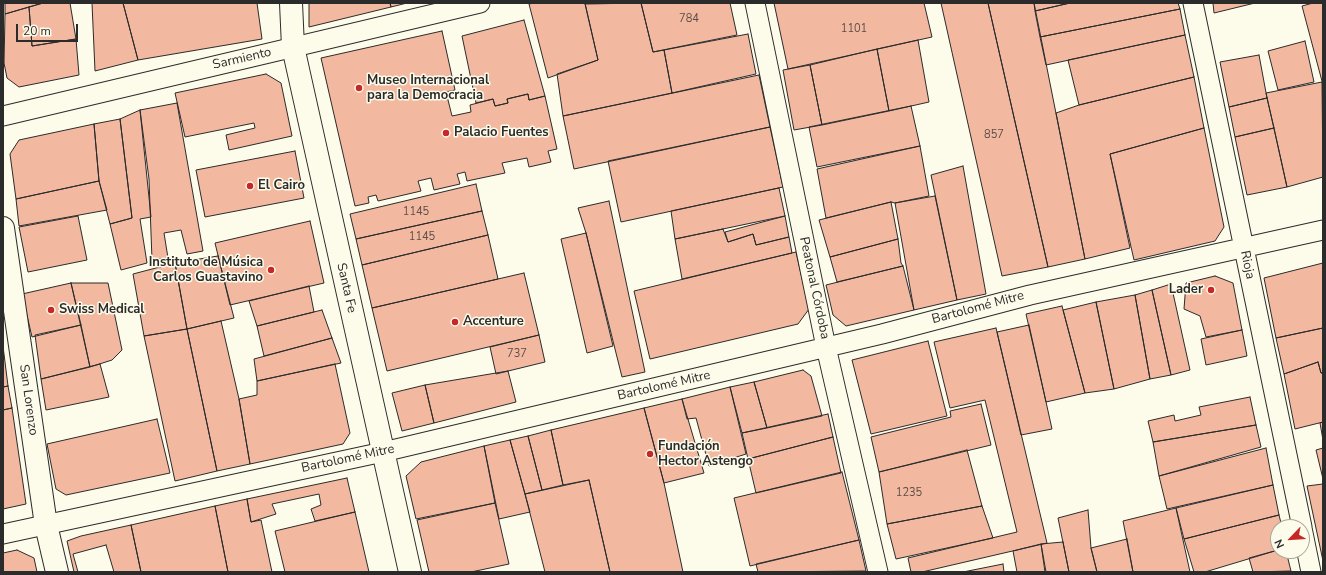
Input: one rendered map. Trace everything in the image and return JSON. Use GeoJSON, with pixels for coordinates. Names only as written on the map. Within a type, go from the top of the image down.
{"type":"FeatureCollection","features":[{"type":"Feature","properties":{"kind":"main road","name":"Santa Fe"},"geometry":{"type":"LineString","coordinates":[[291,3],[292,47],[410,572]]}},
{"type":"Feature","properties":{"kind":"main road","name":"San Lorenzo"},"geometry":{"type":"LineString","coordinates":[[3,228],[46,525],[57,572]]}},
{"type":"Feature","properties":{"kind":"street","name":"Sarmiento"},"geometry":{"type":"LineString","coordinates":[[3,116],[480,3]]}},
{"type":"Feature","properties":{"kind":"street","name":"Peatonal Córdoba"},"geometry":{"type":"LineString","coordinates":[[755,3],[826,348],[878,572]]}},
{"type":"Feature","properties":{"kind":"street","name":"Rioja"},"geometry":{"type":"LineString","coordinates":[[1193,3],[1300,519]]}},
{"type":"Feature","properties":{"kind":"street","name":"Bartolomé Mitre"},"geometry":{"type":"LineString","coordinates":[[3,534],[383,452],[826,348],[1030,295],[1243,249],[1323,230]]}},
{"type":"Feature","properties":{"kind":"street","name":"Rioja"},"geometry":{"type":"LineString","coordinates":[[1308,559],[1311,572]]}},
{"type":"Feature","properties":{"kind":"building"},"geometry":{"type":"Polygon","coordinates":[[[5,3],[43,3],[5,14],[5,3]]]}},
{"type":"Feature","properties":{"kind":"building"},"geometry":{"type":"Polygon","coordinates":[[[43,3],[70,3],[76,39],[32,46],[29,7],[43,3]]]}},
{"type":"Feature","properties":{"kind":"building"},"geometry":{"type":"Polygon","coordinates":[[[92,3],[123,3],[138,60],[95,71],[92,3]]]}},
{"type":"Feature","properties":{"kind":"building"},"geometry":{"type":"Polygon","coordinates":[[[123,3],[257,3],[262,39],[138,60],[123,3]]]}},
{"type":"Feature","properties":{"kind":"building"},"geometry":{"type":"Polygon","coordinates":[[[309,3],[390,3],[391,7],[309,27],[309,3]]]}},
{"type":"Feature","properties":{"kind":"building"},"geometry":{"type":"Polygon","coordinates":[[[390,3],[407,3],[391,7],[390,3]]]}},
{"type":"Feature","properties":{"kind":"building"},"geometry":{"type":"Polygon","coordinates":[[[585,3],[598,60],[548,78],[529,4],[585,3]]]}},
{"type":"Feature","properties":{"kind":"building"},"geometry":{"type":"Polygon","coordinates":[[[641,3],[730,3],[737,35],[653,52],[641,3]]]}},
{"type":"Feature","properties":{"kind":"building"},"geometry":{"type":"Polygon","coordinates":[[[641,3],[653,52],[664,50],[672,93],[563,116],[557,74],[598,60],[585,4],[641,3]]]}},
{"type":"Feature","properties":{"kind":"building"},"geometry":{"type":"Polygon","coordinates":[[[774,3],[924,3],[932,37],[788,69],[774,3]]]}},
{"type":"Feature","properties":{"kind":"building"},"geometry":{"type":"Polygon","coordinates":[[[941,3],[988,3],[1048,267],[1002,276],[941,3]]]}},
{"type":"Feature","properties":{"kind":"building"},"geometry":{"type":"Polygon","coordinates":[[[988,3],[1034,3],[1085,259],[1048,267],[988,3]]]}},
{"type":"Feature","properties":{"kind":"building"},"geometry":{"type":"Polygon","coordinates":[[[1034,3],[1070,3],[1035,11],[1034,3]]]}},
{"type":"Feature","properties":{"kind":"building"},"geometry":{"type":"Polygon","coordinates":[[[1070,3],[1178,3],[1180,9],[1040,37],[1035,11],[1070,3]]]}},
{"type":"Feature","properties":{"kind":"building"},"geometry":{"type":"Polygon","coordinates":[[[1213,3],[1255,3],[1214,13],[1213,3]]]}},
{"type":"Feature","properties":{"kind":"building"},"geometry":{"type":"Polygon","coordinates":[[[1313,3],[1323,3],[1323,85],[1302,6],[1313,3]]]}},
{"type":"Feature","properties":{"kind":"building"},"geometry":{"type":"Polygon","coordinates":[[[29,7],[32,46],[76,39],[79,75],[19,87],[7,78],[4,63],[5,14],[29,7]]]}},
{"type":"Feature","properties":{"kind":"building"},"geometry":{"type":"Polygon","coordinates":[[[1180,9],[1185,35],[1046,65],[1040,37],[1180,9]]]}},
{"type":"Feature","properties":{"kind":"building"},"geometry":{"type":"Polygon","coordinates":[[[524,20],[545,96],[529,100],[528,94],[507,99],[508,103],[495,106],[493,99],[476,103],[462,36],[524,20]]]}},
{"type":"Feature","properties":{"kind":"building","name":"Palacio Fuentes"},"geometry":{"type":"Polygon","coordinates":[[[442,31],[455,90],[446,92],[452,116],[471,112],[470,105],[493,99],[495,106],[508,103],[507,99],[528,94],[529,100],[545,96],[557,149],[548,151],[551,162],[529,167],[527,158],[502,163],[505,173],[467,181],[465,172],[457,174],[460,184],[434,190],[431,178],[418,181],[421,191],[378,201],[376,195],[368,197],[369,203],[355,206],[321,58],[442,31]]]}},
{"type":"Feature","properties":{"kind":"building"},"geometry":{"type":"Polygon","coordinates":[[[748,34],[756,74],[672,93],[664,50],[748,34]]]}},
{"type":"Feature","properties":{"kind":"building"},"geometry":{"type":"Polygon","coordinates":[[[1185,35],[1194,77],[1079,105],[1068,60],[1185,35]]]}},
{"type":"Feature","properties":{"kind":"building"},"geometry":{"type":"Polygon","coordinates":[[[918,40],[929,102],[889,111],[877,49],[918,40]]]}},
{"type":"Feature","properties":{"kind":"building"},"geometry":{"type":"Polygon","coordinates":[[[1305,41],[1314,82],[1278,90],[1268,51],[1305,41]]]}},
{"type":"Feature","properties":{"kind":"building"},"geometry":{"type":"Polygon","coordinates":[[[877,49],[889,111],[822,125],[810,65],[877,49]]]}},
{"type":"Feature","properties":{"kind":"building"},"geometry":{"type":"Polygon","coordinates":[[[1259,55],[1267,98],[1229,107],[1220,62],[1259,55]]]}},
{"type":"Feature","properties":{"kind":"building"},"geometry":{"type":"Polygon","coordinates":[[[810,65],[822,125],[794,130],[783,70],[810,65]]]}},
{"type":"Feature","properties":{"kind":"building"},"geometry":{"type":"Polygon","coordinates":[[[266,74],[281,83],[292,136],[229,150],[226,135],[255,128],[254,123],[185,137],[175,93],[266,74]]]}},
{"type":"Feature","properties":{"kind":"building"},"geometry":{"type":"Polygon","coordinates":[[[759,75],[770,127],[574,169],[563,116],[759,75]]]}},
{"type":"Feature","properties":{"kind":"building"},"geometry":{"type":"Polygon","coordinates":[[[1194,77],[1204,128],[1110,154],[1130,248],[1085,259],[1056,113],[1079,105],[1194,77]]]}},
{"type":"Feature","properties":{"kind":"building"},"geometry":{"type":"Polygon","coordinates":[[[1322,82],[1323,177],[1287,187],[1266,93],[1322,82]]]}},
{"type":"Feature","properties":{"kind":"building"},"geometry":{"type":"Polygon","coordinates":[[[1267,98],[1274,128],[1235,137],[1229,107],[1267,98]]]}},
{"type":"Feature","properties":{"kind":"building"},"geometry":{"type":"Polygon","coordinates":[[[177,103],[203,251],[187,254],[181,230],[164,233],[168,258],[152,260],[149,179],[140,110],[177,103]]]}},
{"type":"Feature","properties":{"kind":"building"},"geometry":{"type":"Polygon","coordinates":[[[911,106],[920,146],[817,167],[809,127],[911,106]]]}},
{"type":"Feature","properties":{"kind":"building"},"geometry":{"type":"Polygon","coordinates":[[[140,110],[151,217],[140,219],[147,263],[121,270],[110,224],[132,218],[120,119],[140,110]]]}},
{"type":"Feature","properties":{"kind":"building"},"geometry":{"type":"Polygon","coordinates":[[[120,119],[132,218],[110,224],[99,181],[94,124],[120,119]]]}},
{"type":"Feature","properties":{"kind":"building"},"geometry":{"type":"Polygon","coordinates":[[[94,124],[99,181],[16,199],[10,154],[19,140],[94,124]]]}},
{"type":"Feature","properties":{"kind":"building"},"geometry":{"type":"Polygon","coordinates":[[[770,127],[783,187],[621,222],[608,161],[770,127]]]}},
{"type":"Feature","properties":{"kind":"building"},"geometry":{"type":"Polygon","coordinates":[[[1204,128],[1224,227],[1215,241],[1134,260],[1110,154],[1204,128]]]}},
{"type":"Feature","properties":{"kind":"building"},"geometry":{"type":"Polygon","coordinates":[[[1274,128],[1287,187],[1247,195],[1235,137],[1274,128]]]}},
{"type":"Feature","properties":{"kind":"building"},"geometry":{"type":"Polygon","coordinates":[[[920,146],[929,196],[895,203],[891,202],[826,218],[817,169],[920,146]]]}},
{"type":"Feature","properties":{"kind":"building","name":"El Cairo"},"geometry":{"type":"Polygon","coordinates":[[[295,151],[304,198],[205,217],[196,170],[295,151]]]}},
{"type":"Feature","properties":{"kind":"building"},"geometry":{"type":"Polygon","coordinates":[[[963,166],[986,294],[957,300],[931,175],[963,166]]]}},
{"type":"Feature","properties":{"kind":"building"},"geometry":{"type":"Polygon","coordinates":[[[99,181],[107,210],[19,226],[16,199],[99,181]]]}},
{"type":"Feature","properties":{"kind":"building"},"geometry":{"type":"Polygon","coordinates":[[[476,184],[482,211],[356,239],[350,214],[476,184]]]}},
{"type":"Feature","properties":{"kind":"building"},"geometry":{"type":"Polygon","coordinates":[[[779,188],[785,216],[675,239],[671,211],[779,188]]]}},
{"type":"Feature","properties":{"kind":"building"},"geometry":{"type":"Polygon","coordinates":[[[935,196],[957,300],[914,310],[895,203],[935,196]]]}},
{"type":"Feature","properties":{"kind":"building"},"geometry":{"type":"Polygon","coordinates":[[[609,201],[645,372],[622,377],[586,233],[578,208],[609,201]]]}},
{"type":"Feature","properties":{"kind":"building"},"geometry":{"type":"Polygon","coordinates":[[[891,202],[898,239],[830,257],[819,220],[891,202]]]}},
{"type":"Feature","properties":{"kind":"building"},"geometry":{"type":"Polygon","coordinates":[[[482,211],[488,235],[362,265],[356,239],[482,211]]]}},
{"type":"Feature","properties":{"kind":"building"},"geometry":{"type":"Polygon","coordinates":[[[78,216],[87,260],[28,272],[19,227],[78,216]]]}},
{"type":"Feature","properties":{"kind":"building"},"geometry":{"type":"Polygon","coordinates":[[[785,216],[789,237],[756,245],[753,234],[728,242],[725,232],[785,216]]]}},
{"type":"Feature","properties":{"kind":"building","name":"Instituto de Música Carlos Guastavino"},"geometry":{"type":"Polygon","coordinates":[[[310,221],[324,283],[230,305],[215,243],[310,221]]]}},
{"type":"Feature","properties":{"kind":"building"},"geometry":{"type":"Polygon","coordinates":[[[723,229],[728,242],[753,234],[756,245],[789,237],[792,253],[682,279],[675,239],[723,229]]]}},
{"type":"Feature","properties":{"kind":"building"},"geometry":{"type":"Polygon","coordinates":[[[586,233],[613,346],[587,353],[561,239],[586,233]]]}},
{"type":"Feature","properties":{"kind":"building"},"geometry":{"type":"Polygon","coordinates":[[[488,235],[498,279],[372,308],[362,265],[488,235]]]}},
{"type":"Feature","properties":{"kind":"building"},"geometry":{"type":"Polygon","coordinates":[[[898,239],[901,263],[903,266],[837,282],[830,257],[898,239]]]}},
{"type":"Feature","properties":{"kind":"building"},"geometry":{"type":"Polygon","coordinates":[[[796,252],[809,309],[798,324],[650,359],[634,291],[796,252]]]}},
{"type":"Feature","properties":{"kind":"building"},"geometry":{"type":"Polygon","coordinates":[[[218,256],[234,318],[187,329],[175,263],[218,256]]]}},
{"type":"Feature","properties":{"kind":"building"},"geometry":{"type":"Polygon","coordinates":[[[175,263],[187,329],[144,336],[133,274],[175,263]]]}},
{"type":"Feature","properties":{"kind":"building"},"geometry":{"type":"Polygon","coordinates":[[[1323,263],[1323,328],[1276,338],[1264,278],[1323,263]]]}},
{"type":"Feature","properties":{"kind":"building"},"geometry":{"type":"Polygon","coordinates":[[[903,266],[914,310],[846,326],[833,315],[826,285],[903,266]]]}},
{"type":"Feature","properties":{"kind":"building","name":"Accenture"},"geometry":{"type":"Polygon","coordinates":[[[524,273],[539,335],[387,371],[372,308],[524,273]]]}},
{"type":"Feature","properties":{"kind":"building"},"geometry":{"type":"Polygon","coordinates":[[[1215,276],[1233,283],[1242,330],[1206,337],[1200,316],[1184,309],[1186,283],[1215,276]]]}},
{"type":"Feature","properties":{"kind":"building","name":"Swiss Medical"},"geometry":{"type":"Polygon","coordinates":[[[71,283],[81,325],[32,337],[22,294],[71,283]]]}},
{"type":"Feature","properties":{"kind":"building"},"geometry":{"type":"Polygon","coordinates":[[[71,283],[108,283],[122,350],[112,360],[90,367],[71,283]]]}},
{"type":"Feature","properties":{"kind":"building"},"geometry":{"type":"Polygon","coordinates":[[[1171,284],[1190,370],[1171,375],[1152,290],[1171,284]]]}},
{"type":"Feature","properties":{"kind":"building"},"geometry":{"type":"Polygon","coordinates":[[[309,286],[314,312],[257,326],[249,301],[309,286]]]}},
{"type":"Feature","properties":{"kind":"building"},"geometry":{"type":"Polygon","coordinates":[[[1152,290],[1171,375],[1150,379],[1135,295],[1152,290]]]}},
{"type":"Feature","properties":{"kind":"building"},"geometry":{"type":"Polygon","coordinates":[[[1135,295],[1150,379],[1114,389],[1096,302],[1135,295]]]}},
{"type":"Feature","properties":{"kind":"building"},"geometry":{"type":"Polygon","coordinates":[[[1096,302],[1114,389],[1085,393],[1063,310],[1096,302]]]}},
{"type":"Feature","properties":{"kind":"building"},"geometry":{"type":"Polygon","coordinates":[[[1062,306],[1085,393],[1046,402],[1026,314],[1062,306]]]}},
{"type":"Feature","properties":{"kind":"building"},"geometry":{"type":"Polygon","coordinates":[[[322,310],[332,338],[264,356],[257,326],[322,310]]]}},
{"type":"Feature","properties":{"kind":"building"},"geometry":{"type":"Polygon","coordinates":[[[221,321],[239,399],[250,464],[217,471],[187,329],[221,321]]]}},
{"type":"Feature","properties":{"kind":"building"},"geometry":{"type":"Polygon","coordinates":[[[81,325],[90,367],[41,379],[35,335],[81,325]]]}},
{"type":"Feature","properties":{"kind":"building"},"geometry":{"type":"Polygon","coordinates":[[[1029,325],[1052,429],[1021,435],[997,332],[1029,325]]]}},
{"type":"Feature","properties":{"kind":"building"},"geometry":{"type":"Polygon","coordinates":[[[996,328],[1047,543],[922,572],[911,572],[908,558],[1017,532],[985,400],[950,408],[934,342],[996,328]]]}},
{"type":"Feature","properties":{"kind":"building"},"geometry":{"type":"Polygon","coordinates":[[[1323,328],[1323,373],[1321,373],[1318,362],[1284,374],[1276,338],[1323,328]]]}},
{"type":"Feature","properties":{"kind":"building"},"geometry":{"type":"Polygon","coordinates":[[[187,329],[217,471],[175,481],[144,336],[187,329]]]}},
{"type":"Feature","properties":{"kind":"building"},"geometry":{"type":"Polygon","coordinates":[[[1242,330],[1247,356],[1206,365],[1201,339],[1242,330]]]}},
{"type":"Feature","properties":{"kind":"building"},"geometry":{"type":"Polygon","coordinates":[[[539,335],[545,362],[496,374],[490,347],[539,335]]]}},
{"type":"Feature","properties":{"kind":"building"},"geometry":{"type":"Polygon","coordinates":[[[332,338],[341,363],[257,381],[254,359],[332,338]]]}},
{"type":"Feature","properties":{"kind":"building"},"geometry":{"type":"Polygon","coordinates":[[[928,341],[947,416],[871,434],[852,360],[928,341]]]}},
{"type":"Feature","properties":{"kind":"building"},"geometry":{"type":"Polygon","coordinates":[[[3,346],[8,386],[3,387],[3,346]]]}},
{"type":"Feature","properties":{"kind":"building"},"geometry":{"type":"Polygon","coordinates":[[[1318,362],[1321,373],[1323,373],[1323,422],[1295,429],[1284,374],[1318,362]]]}},
{"type":"Feature","properties":{"kind":"building"},"geometry":{"type":"Polygon","coordinates":[[[100,364],[109,397],[46,410],[41,379],[100,364]]]}},
{"type":"Feature","properties":{"kind":"building"},"geometry":{"type":"Polygon","coordinates":[[[335,364],[350,433],[343,444],[250,464],[239,399],[257,395],[257,381],[335,364]]]}},
{"type":"Feature","properties":{"kind":"building"},"geometry":{"type":"Polygon","coordinates":[[[803,370],[811,376],[822,416],[767,428],[754,382],[803,370]]]}},
{"type":"Feature","properties":{"kind":"building"},"geometry":{"type":"Polygon","coordinates":[[[508,371],[516,402],[434,423],[425,385],[508,371]]]}},
{"type":"Feature","properties":{"kind":"building"},"geometry":{"type":"Polygon","coordinates":[[[754,382],[767,428],[742,433],[730,387],[754,382]]]}},
{"type":"Feature","properties":{"kind":"building"},"geometry":{"type":"Polygon","coordinates":[[[425,385],[434,423],[402,431],[392,393],[425,385]]]}},
{"type":"Feature","properties":{"kind":"building"},"geometry":{"type":"Polygon","coordinates":[[[8,386],[12,408],[3,410],[3,387],[8,386]]]}},
{"type":"Feature","properties":{"kind":"building"},"geometry":{"type":"Polygon","coordinates":[[[730,387],[746,454],[709,466],[696,418],[687,419],[682,399],[730,387]]]}},
{"type":"Feature","properties":{"kind":"building"},"geometry":{"type":"Polygon","coordinates":[[[1250,397],[1256,425],[1153,442],[1148,421],[1174,415],[1175,421],[1201,415],[1199,407],[1250,397]]]}},
{"type":"Feature","properties":{"kind":"building"},"geometry":{"type":"Polygon","coordinates":[[[682,399],[704,473],[664,483],[644,408],[682,399]]]}},
{"type":"Feature","properties":{"kind":"building"},"geometry":{"type":"Polygon","coordinates":[[[981,404],[991,445],[879,472],[871,437],[951,417],[950,411],[981,404]]]}},
{"type":"Feature","properties":{"kind":"building"},"geometry":{"type":"Polygon","coordinates":[[[12,408],[26,504],[3,509],[3,410],[12,408]]]}},
{"type":"Feature","properties":{"kind":"building"},"geometry":{"type":"Polygon","coordinates":[[[644,408],[664,483],[683,572],[610,572],[589,480],[563,485],[551,430],[644,408]]]}},
{"type":"Feature","properties":{"kind":"building"},"geometry":{"type":"Polygon","coordinates":[[[828,414],[833,437],[748,459],[742,433],[828,414]]]}},
{"type":"Feature","properties":{"kind":"building"},"geometry":{"type":"Polygon","coordinates":[[[157,419],[170,473],[66,495],[56,489],[47,444],[157,419]]]}},
{"type":"Feature","properties":{"kind":"building"},"geometry":{"type":"Polygon","coordinates":[[[1323,422],[1323,440],[1320,423],[1323,422]]]}},
{"type":"Feature","properties":{"kind":"building"},"geometry":{"type":"Polygon","coordinates":[[[1256,425],[1261,447],[1159,476],[1153,442],[1256,425]]]}},
{"type":"Feature","properties":{"kind":"building"},"geometry":{"type":"Polygon","coordinates":[[[551,430],[563,485],[542,490],[528,436],[551,430]]]}},
{"type":"Feature","properties":{"kind":"building"},"geometry":{"type":"Polygon","coordinates":[[[528,436],[542,490],[525,494],[510,440],[528,436]]]}},
{"type":"Feature","properties":{"kind":"building"},"geometry":{"type":"Polygon","coordinates":[[[833,437],[841,473],[756,493],[748,459],[833,437]]]}},
{"type":"Feature","properties":{"kind":"building"},"geometry":{"type":"Polygon","coordinates":[[[510,440],[530,512],[499,519],[484,446],[510,440]]]}},
{"type":"Feature","properties":{"kind":"building"},"geometry":{"type":"Polygon","coordinates":[[[484,446],[495,503],[416,519],[406,476],[421,462],[484,446]]]}},
{"type":"Feature","properties":{"kind":"building"},"geometry":{"type":"Polygon","coordinates":[[[1266,448],[1273,485],[1167,509],[1159,476],[1266,448]]]}},
{"type":"Feature","properties":{"kind":"building"},"geometry":{"type":"Polygon","coordinates":[[[1323,448],[1323,479],[1316,450],[1323,448]]]}},
{"type":"Feature","properties":{"kind":"building"},"geometry":{"type":"Polygon","coordinates":[[[967,450],[982,506],[887,524],[879,472],[967,450]]]}},
{"type":"Feature","properties":{"kind":"building"},"geometry":{"type":"Polygon","coordinates":[[[842,472],[859,540],[750,566],[734,498],[842,472]]]}},
{"type":"Feature","properties":{"kind":"building"},"geometry":{"type":"Polygon","coordinates":[[[347,478],[355,512],[315,521],[311,509],[321,505],[319,494],[272,504],[276,514],[251,522],[247,499],[347,478]]]}},
{"type":"Feature","properties":{"kind":"building"},"geometry":{"type":"Polygon","coordinates":[[[589,480],[610,572],[545,572],[525,494],[589,480]]]}},
{"type":"Feature","properties":{"kind":"building"},"geometry":{"type":"Polygon","coordinates":[[[1323,484],[1323,561],[1307,486],[1323,484]]]}},
{"type":"Feature","properties":{"kind":"building"},"geometry":{"type":"Polygon","coordinates":[[[1273,485],[1279,515],[1184,539],[1176,508],[1273,485]]]}},
{"type":"Feature","properties":{"kind":"building"},"geometry":{"type":"Polygon","coordinates":[[[247,499],[251,522],[261,520],[272,572],[228,572],[215,506],[247,499]]]}},
{"type":"Feature","properties":{"kind":"building"},"geometry":{"type":"Polygon","coordinates":[[[495,503],[509,564],[471,572],[429,572],[417,520],[495,503]]]}},
{"type":"Feature","properties":{"kind":"building"},"geometry":{"type":"Polygon","coordinates":[[[215,506],[228,572],[141,572],[131,525],[215,506]]]}},
{"type":"Feature","properties":{"kind":"building"},"geometry":{"type":"Polygon","coordinates":[[[982,506],[993,538],[896,559],[887,524],[982,506]]]}},
{"type":"Feature","properties":{"kind":"building"},"geometry":{"type":"Polygon","coordinates":[[[1176,508],[1190,572],[1133,572],[1123,521],[1176,508]]]}},
{"type":"Feature","properties":{"kind":"building"},"geometry":{"type":"Polygon","coordinates":[[[1088,510],[1091,548],[1097,572],[1069,572],[1058,518],[1088,510]]]}},
{"type":"Feature","properties":{"kind":"building"},"geometry":{"type":"Polygon","coordinates":[[[355,512],[369,572],[285,572],[275,531],[355,512]]]}},
{"type":"Feature","properties":{"kind":"building"},"geometry":{"type":"Polygon","coordinates":[[[1279,515],[1280,519],[1270,519],[1270,552],[1205,572],[1194,572],[1184,539],[1279,515]]]}},
{"type":"Feature","properties":{"kind":"building"},"geometry":{"type":"Polygon","coordinates":[[[131,525],[141,572],[74,572],[67,541],[81,536],[131,525]]]}},
{"type":"Feature","properties":{"kind":"building"},"geometry":{"type":"Polygon","coordinates":[[[1127,539],[1133,572],[1097,572],[1091,548],[1127,539]]]}},
{"type":"Feature","properties":{"kind":"building"},"geometry":{"type":"Polygon","coordinates":[[[859,540],[866,571],[758,572],[756,564],[859,540]]]}},
{"type":"Feature","properties":{"kind":"building"},"geometry":{"type":"Polygon","coordinates":[[[1063,542],[1069,572],[1046,572],[1041,544],[1063,542]]]}},
{"type":"Feature","properties":{"kind":"building"},"geometry":{"type":"Polygon","coordinates":[[[1041,544],[1045,572],[1017,572],[1013,551],[1041,544]]]}},
{"type":"Feature","properties":{"kind":"building"},"geometry":{"type":"Polygon","coordinates":[[[106,545],[114,572],[78,572],[73,554],[106,545]]]}},
{"type":"Feature","properties":{"kind":"building"},"geometry":{"type":"Polygon","coordinates":[[[17,550],[34,558],[37,572],[3,572],[3,553],[17,550]]]}},
{"type":"Feature","properties":{"kind":"building"},"geometry":{"type":"Polygon","coordinates":[[[1270,552],[1270,559],[1288,559],[1291,571],[1253,572],[1249,558],[1270,552]]]}},
{"type":"Feature","properties":{"kind":"building"},"geometry":{"type":"Polygon","coordinates":[[[1003,564],[1004,572],[963,572],[1003,564]]]}},
{"type":"Feature","properties":{"kind":"place","name":"Museo Internacional para la Democracia"},"geometry":{"type":"Point","coordinates":[359,88]}},
{"type":"Feature","properties":{"kind":"place","name":"Palacio Fuentes"},"geometry":{"type":"Point","coordinates":[446,133]}},
{"type":"Feature","properties":{"kind":"place","name":"El Cairo"},"geometry":{"type":"Point","coordinates":[250,186]}},
{"type":"Feature","properties":{"kind":"place","name":"Instituto de Música Carlos Guastavino"},"geometry":{"type":"Point","coordinates":[271,270]}},
{"type":"Feature","properties":{"kind":"place","name":"Lader"},"geometry":{"type":"Point","coordinates":[1211,290]}},
{"type":"Feature","properties":{"kind":"place","name":"Swiss Medical"},"geometry":{"type":"Point","coordinates":[51,310]}},
{"type":"Feature","properties":{"kind":"place","name":"Accenture"},"geometry":{"type":"Point","coordinates":[455,322]}},
{"type":"Feature","properties":{"kind":"place","name":"Fundación Hector Astengo"},"geometry":{"type":"Point","coordinates":[650,454]}}]}
